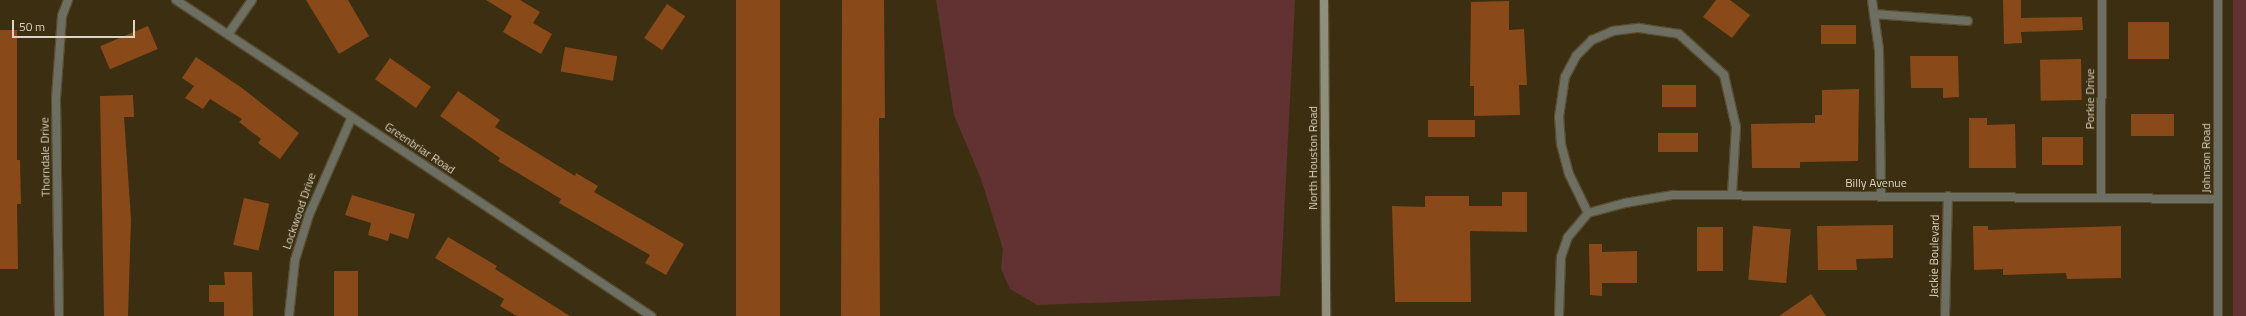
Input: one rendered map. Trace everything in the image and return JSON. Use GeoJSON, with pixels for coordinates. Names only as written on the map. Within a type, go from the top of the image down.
{"type":"FeatureCollection","features":[{"type":"Feature","properties":{"kind":"street","name":"Thorndale Drive"},"geometry":{"type":"LineString","coordinates":[[59,316],[56,98],[62,16],[68,0]]}},
{"type":"Feature","properties":{"kind":"street","name":"Greenbriar Road"},"geometry":{"type":"LineString","coordinates":[[176,0],[229,32],[351,119],[651,316]]}},
{"type":"Feature","properties":{"kind":"street"},"geometry":{"type":"LineString","coordinates":[[229,32],[252,0]]}},
{"type":"Feature","properties":{"kind":"street","name":"North Houston Road"},"geometry":{"type":"LineString","coordinates":[[1324,0],[1326,316]]}},
{"type":"Feature","properties":{"kind":"street"},"geometry":{"type":"LineString","coordinates":[[1872,0],[1880,89],[1881,195]]}},
{"type":"Feature","properties":{"kind":"street","name":"Porkie Drive"},"geometry":{"type":"LineString","coordinates":[[2101,198],[2102,0]]}},
{"type":"Feature","properties":{"kind":"street","name":"Johnson Road"},"geometry":{"type":"LineString","coordinates":[[2218,0],[2218,316]]}},
{"type":"Feature","properties":{"kind":"street"},"geometry":{"type":"LineString","coordinates":[[1874,14],[1968,21]]}},
{"type":"Feature","properties":{"kind":"street"},"geometry":{"type":"LineString","coordinates":[[1559,316],[1561,258],[1568,237],[1588,213],[1569,174],[1561,144],[1559,118],[1565,77],[1576,56],[1592,40],[1613,31],[1639,28],[1679,34],[1724,75],[1736,127],[1732,195]]}},
{"type":"Feature","properties":{"kind":"street","name":"Lockwood Drive"},"geometry":{"type":"LineString","coordinates":[[289,316],[296,260],[309,215],[351,119]]}},
{"type":"Feature","properties":{"kind":"street","name":"Billy Avenue"},"geometry":{"type":"LineString","coordinates":[[1588,213],[1673,196],[1881,195],[2218,199]]}},
{"type":"Feature","properties":{"kind":"street","name":"Jackie Boulevard"},"geometry":{"type":"LineString","coordinates":[[1945,316],[1948,196]]}},
{"type":"Feature","properties":{"kind":"shaded area"},"geometry":{"type":"Polygon","coordinates":[[[936,0],[1295,0],[1280,296],[1037,305],[1010,289],[1001,269],[1003,249],[981,179],[954,115],[936,0]]]}},
{"type":"Feature","properties":{"kind":"shaded area"},"geometry":{"type":"Polygon","coordinates":[[[2233,0],[2246,0],[2246,316],[2233,316],[2233,0]]]}},
{"type":"Feature","properties":{"kind":"building"},"geometry":{"type":"Polygon","coordinates":[[[306,0],[348,0],[369,36],[339,54],[306,0]]]}},
{"type":"Feature","properties":{"kind":"building"},"geometry":{"type":"Polygon","coordinates":[[[486,0],[520,0],[540,12],[533,23],[552,34],[541,54],[503,32],[512,16],[486,0]]]}},
{"type":"Feature","properties":{"kind":"building"},"geometry":{"type":"Polygon","coordinates":[[[736,0],[780,0],[780,316],[736,316],[736,0]]]}},
{"type":"Feature","properties":{"kind":"building"},"geometry":{"type":"Polygon","coordinates":[[[842,0],[884,0],[885,118],[879,118],[880,316],[841,316],[842,0]]]}},
{"type":"Feature","properties":{"kind":"building"},"geometry":{"type":"Polygon","coordinates":[[[1716,0],[1730,0],[1750,15],[1732,38],[1703,17],[1716,0]]]}},
{"type":"Feature","properties":{"kind":"building"},"geometry":{"type":"Polygon","coordinates":[[[2003,0],[2021,0],[2021,18],[2082,17],[2083,30],[2021,32],[2022,43],[2004,44],[2003,0]]]}},
{"type":"Feature","properties":{"kind":"building"},"geometry":{"type":"Polygon","coordinates":[[[1509,1],[1509,30],[1524,29],[1527,85],[1519,85],[1520,115],[1474,116],[1474,86],[1470,86],[1471,2],[1509,1]]]}},
{"type":"Feature","properties":{"kind":"building"},"geometry":{"type":"Polygon","coordinates":[[[667,4],[685,16],[662,50],[644,38],[667,4]]]}},
{"type":"Feature","properties":{"kind":"building"},"geometry":{"type":"Polygon","coordinates":[[[2128,22],[2169,22],[2169,59],[2128,59],[2128,22]]]}},
{"type":"Feature","properties":{"kind":"building"},"geometry":{"type":"Polygon","coordinates":[[[1821,25],[1856,25],[1856,44],[1821,44],[1821,25]]]}},
{"type":"Feature","properties":{"kind":"building"},"geometry":{"type":"Polygon","coordinates":[[[148,26],[158,49],[110,69],[100,46],[148,26]]]}},
{"type":"Feature","properties":{"kind":"building"},"geometry":{"type":"Polygon","coordinates":[[[0,30],[17,30],[17,160],[20,160],[21,204],[17,204],[18,269],[0,269],[0,30]]]}},
{"type":"Feature","properties":{"kind":"building"},"geometry":{"type":"Polygon","coordinates":[[[565,47],[617,56],[613,81],[561,72],[565,47]]]}},
{"type":"Feature","properties":{"kind":"building"},"geometry":{"type":"Polygon","coordinates":[[[1910,56],[1958,56],[1959,97],[1943,98],[1943,88],[1911,88],[1910,56]]]}},
{"type":"Feature","properties":{"kind":"building"},"geometry":{"type":"Polygon","coordinates":[[[196,57],[242,88],[299,133],[280,159],[258,143],[261,139],[239,122],[242,119],[210,99],[203,109],[185,98],[194,86],[182,78],[196,57]]]}},
{"type":"Feature","properties":{"kind":"building"},"geometry":{"type":"Polygon","coordinates":[[[390,58],[431,87],[416,108],[375,79],[390,58]]]}},
{"type":"Feature","properties":{"kind":"building"},"geometry":{"type":"Polygon","coordinates":[[[2081,59],[2082,100],[2041,101],[2040,60],[2081,59]]]}},
{"type":"Feature","properties":{"kind":"building"},"geometry":{"type":"Polygon","coordinates":[[[1662,85],[1696,85],[1696,107],[1662,107],[1662,85]]]}},
{"type":"Feature","properties":{"kind":"building"},"geometry":{"type":"Polygon","coordinates":[[[1859,89],[1858,161],[1800,162],[1800,168],[1752,168],[1751,124],[1815,123],[1815,115],[1822,115],[1822,90],[1859,89]]]}},
{"type":"Feature","properties":{"kind":"building"},"geometry":{"type":"Polygon","coordinates":[[[458,91],[500,120],[495,127],[575,176],[576,173],[598,186],[594,192],[684,244],[666,275],[645,263],[650,255],[559,203],[561,199],[498,161],[500,158],[440,116],[458,91]]]}},
{"type":"Feature","properties":{"kind":"building"},"geometry":{"type":"Polygon","coordinates":[[[133,95],[134,117],[124,117],[131,219],[128,316],[104,316],[100,96],[133,95]]]}},
{"type":"Feature","properties":{"kind":"building"},"geometry":{"type":"Polygon","coordinates":[[[2131,114],[2174,114],[2174,136],[2131,136],[2131,114]]]}},
{"type":"Feature","properties":{"kind":"building"},"geometry":{"type":"Polygon","coordinates":[[[1969,118],[1987,118],[1987,125],[2015,124],[2016,168],[1969,168],[1969,118]]]}},
{"type":"Feature","properties":{"kind":"building"},"geometry":{"type":"Polygon","coordinates":[[[1428,120],[1475,120],[1475,137],[1428,137],[1428,120]]]}},
{"type":"Feature","properties":{"kind":"building"},"geometry":{"type":"Polygon","coordinates":[[[1658,133],[1698,133],[1698,152],[1658,152],[1658,133]]]}},
{"type":"Feature","properties":{"kind":"building"},"geometry":{"type":"Polygon","coordinates":[[[2042,137],[2083,137],[2083,165],[2042,165],[2042,137]]]}},
{"type":"Feature","properties":{"kind":"building"},"geometry":{"type":"Polygon","coordinates":[[[1502,192],[1527,192],[1527,232],[1470,231],[1471,302],[1395,302],[1392,206],[1425,207],[1425,196],[1469,196],[1469,206],[1502,206],[1502,192]]]}},
{"type":"Feature","properties":{"kind":"building"},"geometry":{"type":"Polygon","coordinates":[[[352,195],[415,214],[408,239],[390,233],[388,241],[368,235],[371,223],[345,215],[352,195]]]}},
{"type":"Feature","properties":{"kind":"building"},"geometry":{"type":"Polygon","coordinates":[[[244,198],[269,204],[259,251],[233,245],[244,198]]]}},
{"type":"Feature","properties":{"kind":"building"},"geometry":{"type":"Polygon","coordinates":[[[1893,225],[1893,258],[1856,259],[1857,270],[1818,270],[1817,226],[1893,225]]]}},
{"type":"Feature","properties":{"kind":"building"},"geometry":{"type":"Polygon","coordinates":[[[1753,226],[1791,229],[1786,283],[1748,280],[1753,226]]]}},
{"type":"Feature","properties":{"kind":"building"},"geometry":{"type":"Polygon","coordinates":[[[1973,226],[1988,226],[1988,230],[2121,226],[2121,278],[2067,279],[2066,273],[2003,275],[2003,269],[1974,270],[1973,226]]]}},
{"type":"Feature","properties":{"kind":"building"},"geometry":{"type":"Polygon","coordinates":[[[1697,227],[1723,227],[1723,271],[1697,271],[1697,227]]]}},
{"type":"Feature","properties":{"kind":"building"},"geometry":{"type":"Polygon","coordinates":[[[448,237],[497,266],[495,269],[570,316],[517,316],[500,306],[504,299],[435,258],[448,237]]]}},
{"type":"Feature","properties":{"kind":"building"},"geometry":{"type":"Polygon","coordinates":[[[1589,244],[1602,244],[1602,252],[1637,251],[1637,283],[1602,283],[1602,296],[1590,295],[1589,244]]]}},
{"type":"Feature","properties":{"kind":"building"},"geometry":{"type":"Polygon","coordinates":[[[334,271],[358,271],[358,316],[334,316],[334,271]]]}},
{"type":"Feature","properties":{"kind":"building"},"geometry":{"type":"Polygon","coordinates":[[[224,272],[252,272],[253,316],[224,316],[224,302],[209,302],[209,285],[225,285],[224,272]]]}},
{"type":"Feature","properties":{"kind":"building"},"geometry":{"type":"Polygon","coordinates":[[[1811,294],[1826,316],[1779,316],[1811,294]]]}}]}
